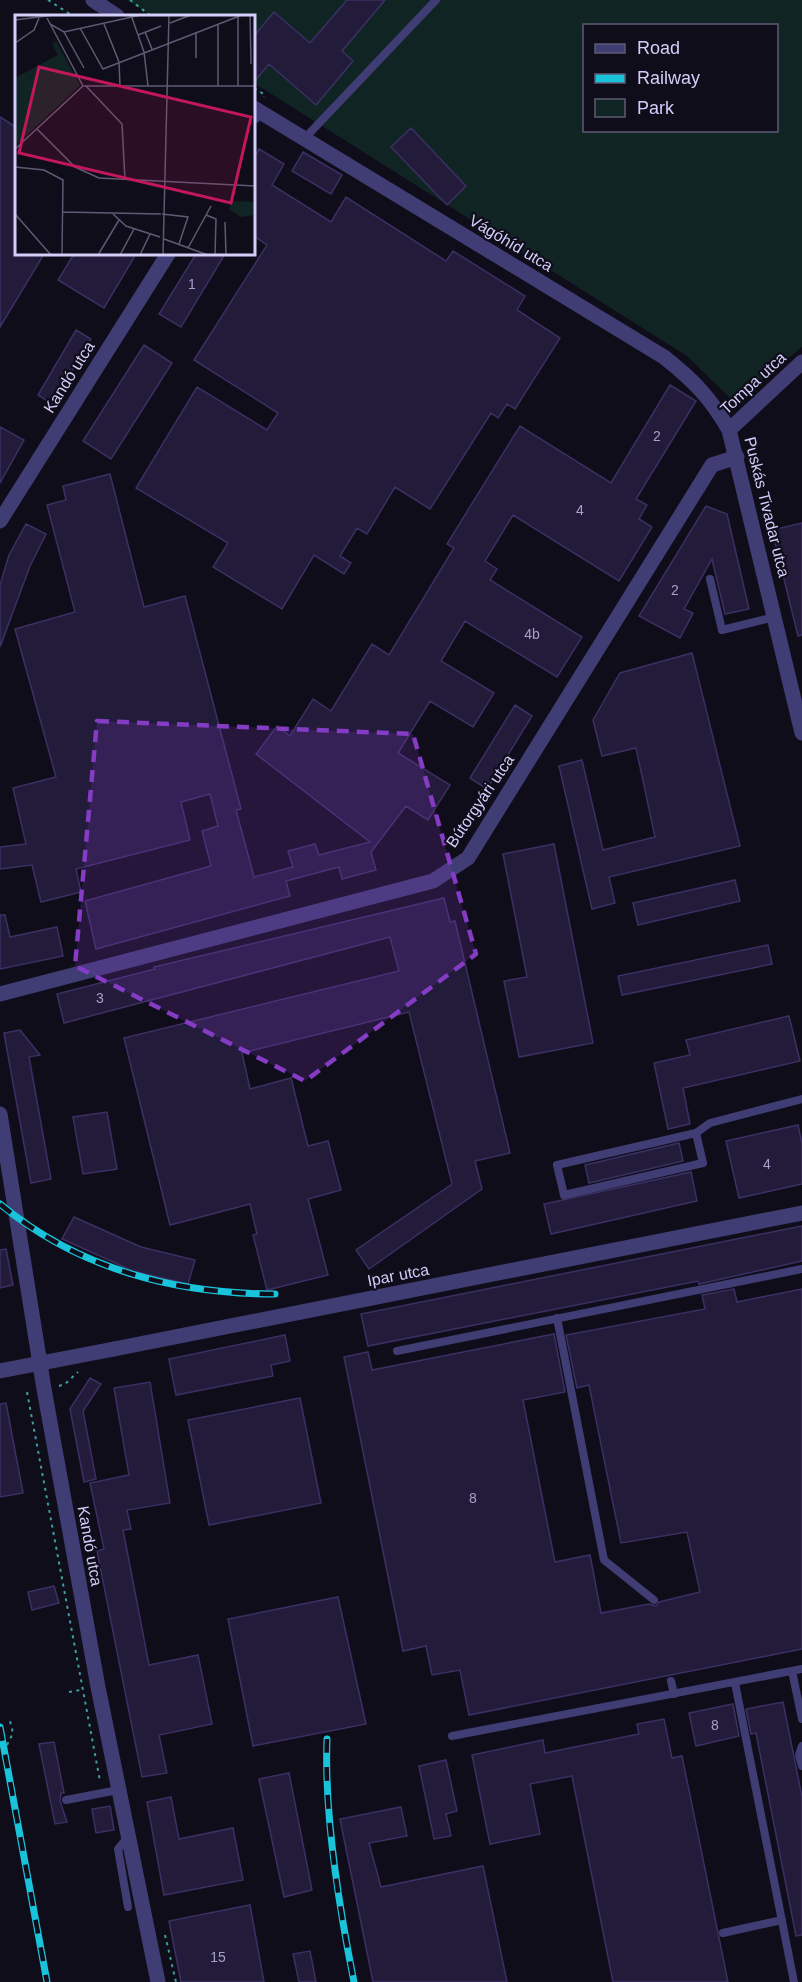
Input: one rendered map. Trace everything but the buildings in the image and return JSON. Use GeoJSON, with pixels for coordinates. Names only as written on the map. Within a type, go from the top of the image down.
{"type":"FeatureCollection","features":[{"type":"Feature","properties":{"kind":"street"},"geometry":{"type":"LineString","coordinates":[[93,0],[116,15]]}},
{"type":"Feature","properties":{"kind":"street","name":"Vágóhíd utca"},"geometry":{"type":"LineString","coordinates":[[255,112],[304,139],[664,357],[697,383],[715,405],[729,430]]}},
{"type":"Feature","properties":{"kind":"street","name":"Kandó utca"},"geometry":{"type":"LineString","coordinates":[[0,521],[167,255]]}},
{"type":"Feature","properties":{"kind":"street","name":"Tompa utca"},"geometry":{"type":"LineString","coordinates":[[729,430],[802,362]]}},
{"type":"Feature","properties":{"kind":"street","name":"Puskás Tivadar utca"},"geometry":{"type":"LineString","coordinates":[[729,430],[802,733]]}},
{"type":"Feature","properties":{"kind":"street","name":"Bútorgyári utca"},"geometry":{"type":"LineString","coordinates":[[0,994],[433,880],[468,858],[712,465],[737,457]]}},
{"type":"Feature","properties":{"kind":"street","name":"Kandó utca"},"geometry":{"type":"LineString","coordinates":[[0,1114],[44,1389],[118,1790],[158,1982]]}},
{"type":"Feature","properties":{"kind":"street","name":"Ipar utca"},"geometry":{"type":"LineString","coordinates":[[0,1371],[802,1213]]}},
{"type":"Feature","properties":{"kind":"lane"},"geometry":{"type":"LineString","coordinates":[[304,139],[436,0]]}},
{"type":"Feature","properties":{"kind":"lane"},"geometry":{"type":"LineString","coordinates":[[710,579],[722,630],[775,617]]}},
{"type":"Feature","properties":{"kind":"lane"},"geometry":{"type":"LineString","coordinates":[[696,1133],[703,1163],[564,1195],[557,1165],[696,1133],[710,1123],[802,1099]]}},
{"type":"Feature","properties":{"kind":"lane"},"geometry":{"type":"LineString","coordinates":[[397,1351],[802,1269]]}},
{"type":"Feature","properties":{"kind":"lane"},"geometry":{"type":"LineString","coordinates":[[558,1318],[604,1560],[654,1600]]}},
{"type":"Feature","properties":{"kind":"lane"},"geometry":{"type":"LineString","coordinates":[[452,1736],[802,1669]]}},
{"type":"Feature","properties":{"kind":"lane"},"geometry":{"type":"LineString","coordinates":[[792,1671],[802,1719]]}},
{"type":"Feature","properties":{"kind":"lane"},"geometry":{"type":"LineString","coordinates":[[671,1681],[674,1694]]}},
{"type":"Feature","properties":{"kind":"lane"},"geometry":{"type":"LineString","coordinates":[[735,1683],[794,1982]]}},
{"type":"Feature","properties":{"kind":"lane"},"geometry":{"type":"LineString","coordinates":[[802,1746],[800,1755],[802,1766]]}},
{"type":"Feature","properties":{"kind":"lane"},"geometry":{"type":"LineString","coordinates":[[66,1800],[118,1790]]}},
{"type":"Feature","properties":{"kind":"lane"},"geometry":{"type":"LineString","coordinates":[[128,1837],[118,1849],[128,1907]]}},
{"type":"Feature","properties":{"kind":"lane"},"geometry":{"type":"LineString","coordinates":[[723,1933],[782,1920]]}},
{"type":"Feature","properties":{"kind":"path"},"geometry":{"type":"LineString","coordinates":[[48,0],[71,15]]}},
{"type":"Feature","properties":{"kind":"path"},"geometry":{"type":"LineString","coordinates":[[130,0],[150,15]]}},
{"type":"Feature","properties":{"kind":"path"},"geometry":{"type":"LineString","coordinates":[[27,1392],[100,1784]]}},
{"type":"Feature","properties":{"kind":"path"},"geometry":{"type":"LineString","coordinates":[[7,1745],[13,1733],[10,1721]]}},
{"type":"Feature","properties":{"kind":"highlighted area"},"geometry":{"type":"Polygon","coordinates":[[[97,721],[413,734],[476,954],[305,1081],[75,966],[97,721]]]}},
{"type":"Feature","properties":{"kind":"green space"},"geometry":{"type":"Polygon","coordinates":[[[127,0],[802,0],[802,347],[735,403],[687,356],[255,84],[255,15],[150,15],[127,0]]]}},
{"type":"Feature","properties":{"kind":"railway"},"geometry":{"type":"LineString","coordinates":[[0,1204],[30,1227],[62,1245],[95,1261],[130,1273],[165,1283],[201,1289],[275,1294]]}},
{"type":"Feature","properties":{"kind":"railway"},"geometry":{"type":"LineString","coordinates":[[0,1727],[47,1982]]}},
{"type":"Feature","properties":{"kind":"railway"},"geometry":{"type":"LineString","coordinates":[[327,1739],[330,1830],[354,1982]]}}]}
